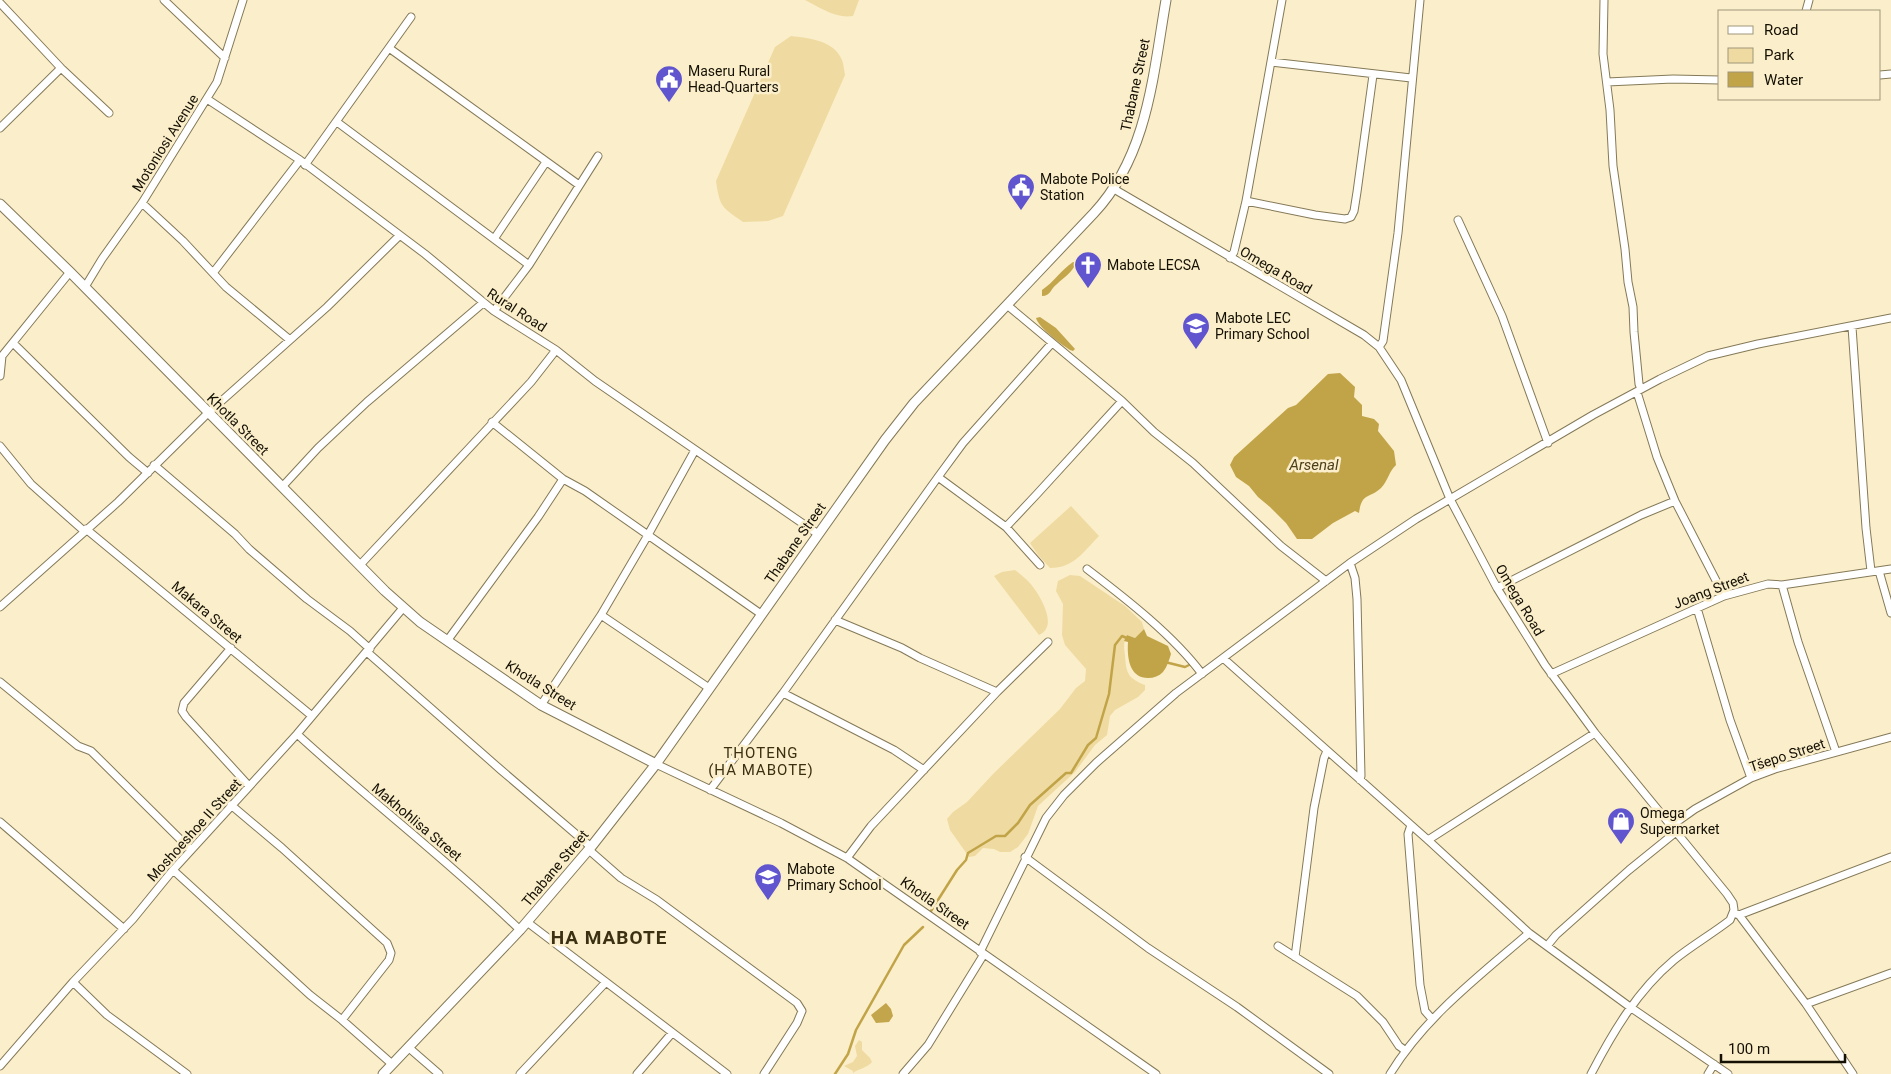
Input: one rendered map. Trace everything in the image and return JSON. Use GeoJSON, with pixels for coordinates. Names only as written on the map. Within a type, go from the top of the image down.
{"type":"FeatureCollection","features":[{"type":"Feature","properties":{"kind":"street"},"geometry":{"type":"LineString","coordinates":[[164,0],[225,58]]}},
{"type":"Feature","properties":{"kind":"street","name":"Motoniosi Avenue"},"geometry":{"type":"LineString","coordinates":[[85,287],[142,203],[208,99],[217,82],[243,0]]}},
{"type":"Feature","properties":{"kind":"street","name":"Thabane Street"},"geometry":{"type":"LineString","coordinates":[[383,1074],[520,930],[590,849],[656,764],[884,440],[914,404],[1104,202],[1114,189],[1136,146],[1146,114],[1166,0]]}},
{"type":"Feature","properties":{"kind":"street"},"geometry":{"type":"LineString","coordinates":[[1230,258],[1234,252],[1246,201],[1282,0]]}},
{"type":"Feature","properties":{"kind":"street"},"geometry":{"type":"LineString","coordinates":[[1379,347],[1383,342],[1396,243],[1420,0]]}},
{"type":"Feature","properties":{"kind":"street"},"geometry":{"type":"LineString","coordinates":[[1604,0],[1603,54],[1614,166],[1628,282],[1633,307],[1639,390],[1657,457],[1675,501],[1724,596]]}},
{"type":"Feature","properties":{"kind":"street"},"geometry":{"type":"LineString","coordinates":[[1,2],[61,68],[109,113]]}},
{"type":"Feature","properties":{"kind":"street"},"geometry":{"type":"LineString","coordinates":[[213,273],[337,122],[411,17]]}},
{"type":"Feature","properties":{"kind":"street"},"geometry":{"type":"LineString","coordinates":[[389,48],[579,185]]}},
{"type":"Feature","properties":{"kind":"street"},"geometry":{"type":"LineString","coordinates":[[1271,62],[1411,78]]}},
{"type":"Feature","properties":{"kind":"street"},"geometry":{"type":"LineString","coordinates":[[0,128],[61,68]]}},
{"type":"Feature","properties":{"kind":"street"},"geometry":{"type":"LineString","coordinates":[[1246,201],[1324,216],[1345,219],[1351,217],[1354,211],[1357,192],[1373,75]]}},
{"type":"Feature","properties":{"kind":"street"},"geometry":{"type":"LineString","coordinates":[[1607,82],[1673,79],[1718,80]]}},
{"type":"Feature","properties":{"kind":"street","name":"Rural Road"},"geometry":{"type":"LineString","coordinates":[[208,99],[302,163],[425,254],[494,311],[556,350],[595,381],[818,534]]}},
{"type":"Feature","properties":{"kind":"street"},"geometry":{"type":"LineString","coordinates":[[337,122],[529,265]]}},
{"type":"Feature","properties":{"kind":"street"},"geometry":{"type":"LineString","coordinates":[[494,311],[529,265],[598,156]]}},
{"type":"Feature","properties":{"kind":"street"},"geometry":{"type":"LineString","coordinates":[[494,239],[546,162]]}},
{"type":"Feature","properties":{"kind":"street","name":"Omega Road"},"geometry":{"type":"LineString","coordinates":[[1114,189],[1364,335],[1379,347],[1400,380],[1450,499],[1497,588],[1551,674],[1595,733],[1727,894],[1733,903],[1736,914],[1806,1004],[1853,1074]]}},
{"type":"Feature","properties":{"kind":"street"},"geometry":{"type":"LineString","coordinates":[[142,203],[226,287],[290,340]]}},
{"type":"Feature","properties":{"kind":"street","name":"Khotla Street"},"geometry":{"type":"LineString","coordinates":[[0,204],[85,287],[403,608],[420,622],[541,705],[656,764],[781,823],[846,858],[1156,1074]]}},
{"type":"Feature","properties":{"kind":"street"},"geometry":{"type":"LineString","coordinates":[[1458,220],[1502,316],[1548,443]]}},
{"type":"Feature","properties":{"kind":"street"},"geometry":{"type":"LineString","coordinates":[[0,607],[148,473],[208,413],[327,307],[399,236]]}},
{"type":"Feature","properties":{"kind":"street"},"geometry":{"type":"LineString","coordinates":[[0,376],[2,356],[70,272]]}},
{"type":"Feature","properties":{"kind":"street"},"geometry":{"type":"LineString","coordinates":[[282,487],[318,448],[367,402],[483,303]]}},
{"type":"Feature","properties":{"kind":"street"},"geometry":{"type":"LineString","coordinates":[[1007,305],[1122,401],[1154,432],[1199,468],[1280,546],[1326,581]]}},
{"type":"Feature","properties":{"kind":"street"},"geometry":{"type":"LineString","coordinates":[[903,1074],[928,1045],[982,953],[1025,856],[1046,818],[1064,794],[1096,763],[1176,693],[1350,563],[1416,519],[1639,390],[1708,356],[1758,344],[1891,318]]}},
{"type":"Feature","properties":{"kind":"street"},"geometry":{"type":"LineString","coordinates":[[1852,327],[1866,528],[1875,571],[1891,613]]}},
{"type":"Feature","properties":{"kind":"street"},"geometry":{"type":"LineString","coordinates":[[13,343],[129,457],[148,473]]}},
{"type":"Feature","properties":{"kind":"street"},"geometry":{"type":"LineString","coordinates":[[710,790],[783,693],[964,443],[1052,343]]}},
{"type":"Feature","properties":{"kind":"street"},"geometry":{"type":"LineString","coordinates":[[360,565],[531,382],[556,350]]}},
{"type":"Feature","properties":{"kind":"street"},"geometry":{"type":"LineString","coordinates":[[1006,527],[1122,401]]}},
{"type":"Feature","properties":{"kind":"street"},"geometry":{"type":"LineString","coordinates":[[492,422],[563,479],[584,491],[762,614]]}},
{"type":"Feature","properties":{"kind":"street","name":"Makara Street"},"geometry":{"type":"LineString","coordinates":[[0,446],[31,484],[312,716]]}},
{"type":"Feature","properties":{"kind":"street"},"geometry":{"type":"LineString","coordinates":[[541,705],[601,615],[695,450]]}},
{"type":"Feature","properties":{"kind":"street"},"geometry":{"type":"LineString","coordinates":[[154,465],[236,534],[249,549],[307,599],[350,631],[369,651],[621,878],[657,900],[797,1003],[802,1011],[797,1023],[764,1074]]}},
{"type":"Feature","properties":{"kind":"street"},"geometry":{"type":"LineString","coordinates":[[938,477],[1006,527],[1040,565]]}},
{"type":"Feature","properties":{"kind":"street"},"geometry":{"type":"LineString","coordinates":[[447,641],[563,479]]}},
{"type":"Feature","properties":{"kind":"street"},"geometry":{"type":"LineString","coordinates":[[1497,588],[1641,515],[1675,501]]}},
{"type":"Feature","properties":{"kind":"street"},"geometry":{"type":"LineString","coordinates":[[1350,563],[1355,578],[1357,599],[1360,780]]}},
{"type":"Feature","properties":{"kind":"street"},"geometry":{"type":"LineString","coordinates":[[1087,569],[1154,624],[1194,662],[1202,674]]}},
{"type":"Feature","properties":{"kind":"street","name":"Joang Street"},"geometry":{"type":"LineString","coordinates":[[1551,674],[1724,596],[1768,584],[1782,585],[1891,569]]}},
{"type":"Feature","properties":{"kind":"street"},"geometry":{"type":"LineString","coordinates":[[1782,585],[1798,642],[1836,752]]}},
{"type":"Feature","properties":{"kind":"street","name":"Moshoeshoe II Street"},"geometry":{"type":"LineString","coordinates":[[0,1066],[73,982],[124,929],[231,805],[297,734],[369,651],[403,608]]}},
{"type":"Feature","properties":{"kind":"street"},"geometry":{"type":"LineString","coordinates":[[1697,608],[1730,720],[1751,778]]}},
{"type":"Feature","properties":{"kind":"street"},"geometry":{"type":"LineString","coordinates":[[601,615],[709,688]]}},
{"type":"Feature","properties":{"kind":"street"},"geometry":{"type":"LineString","coordinates":[[835,620],[902,648],[920,658],[997,692]]}},
{"type":"Feature","properties":{"kind":"street"},"geometry":{"type":"LineString","coordinates":[[846,858],[871,826],[997,692],[1048,642]]}},
{"type":"Feature","properties":{"kind":"street"},"geometry":{"type":"LineString","coordinates":[[231,648],[184,703],[182,711],[249,786]]}},
{"type":"Feature","properties":{"kind":"street"},"geometry":{"type":"LineString","coordinates":[[1223,658],[1428,840],[1529,933],[1728,1074]]}},
{"type":"Feature","properties":{"kind":"street"},"geometry":{"type":"LineString","coordinates":[[0,682],[78,746],[91,751],[191,850]]}},
{"type":"Feature","properties":{"kind":"street"},"geometry":{"type":"LineString","coordinates":[[783,693],[894,750],[924,770]]}},
{"type":"Feature","properties":{"kind":"street"},"geometry":{"type":"LineString","coordinates":[[1428,840],[1595,733]]}},
{"type":"Feature","properties":{"kind":"street","name":"Makhohlisa Street"},"geometry":{"type":"LineString","coordinates":[[297,734],[349,781],[485,896],[520,930]]}},
{"type":"Feature","properties":{"kind":"street","name":"Tšepo Street"},"geometry":{"type":"LineString","coordinates":[[1547,946],[1556,935],[1695,809],[1751,778],[1891,737]]}},
{"type":"Feature","properties":{"kind":"street"},"geometry":{"type":"LineString","coordinates":[[1295,957],[1314,808],[1327,751]]}},
{"type":"Feature","properties":{"kind":"street"},"geometry":{"type":"LineString","coordinates":[[231,805],[282,848],[387,943],[391,952],[389,960],[342,1020]]}},
{"type":"Feature","properties":{"kind":"street"},"geometry":{"type":"LineString","coordinates":[[0,822],[124,929]]}},
{"type":"Feature","properties":{"kind":"street"},"geometry":{"type":"LineString","coordinates":[[1411,825],[1408,834],[1419,972],[1425,1011],[1432,1019]]}},
{"type":"Feature","properties":{"kind":"street"},"geometry":{"type":"LineString","coordinates":[[1025,856],[1148,948],[1237,1007],[1329,1074]]}},
{"type":"Feature","properties":{"kind":"street"},"geometry":{"type":"LineString","coordinates":[[1591,1074],[1605,1046],[1630,1006],[1652,980],[1736,914],[1891,857]]}},
{"type":"Feature","properties":{"kind":"street"},"geometry":{"type":"LineString","coordinates":[[173,870],[310,995],[392,1064]]}},
{"type":"Feature","properties":{"kind":"street"},"geometry":{"type":"LineString","coordinates":[[527,922],[727,1074]]}},
{"type":"Feature","properties":{"kind":"street"},"geometry":{"type":"LineString","coordinates":[[1390,1074],[1432,1019],[1529,933]]}},
{"type":"Feature","properties":{"kind":"street"},"geometry":{"type":"LineString","coordinates":[[1278,946],[1357,996],[1384,1022],[1399,1046],[1406,1051]]}},
{"type":"Feature","properties":{"kind":"street"},"geometry":{"type":"LineString","coordinates":[[1806,1004],[1891,973]]}},
{"type":"Feature","properties":{"kind":"street"},"geometry":{"type":"LineString","coordinates":[[73,982],[107,1015],[187,1074]]}},
{"type":"Feature","properties":{"kind":"street"},"geometry":{"type":"LineString","coordinates":[[520,1074],[606,982]]}},
{"type":"Feature","properties":{"kind":"street"},"geometry":{"type":"LineString","coordinates":[[637,1074],[672,1033]]}},
{"type":"Feature","properties":{"kind":"street"},"geometry":{"type":"LineString","coordinates":[[408,1047],[440,1074]]}},
{"type":"Feature","properties":{"kind":"street"},"geometry":{"type":"LineString","coordinates":[[1708,1074],[1714,1064]]}},
{"type":"Feature","properties":{"kind":"green space"},"geometry":{"type":"Polygon","coordinates":[[[805,0],[859,0],[853,16],[840,16],[805,0]]]}},
{"type":"Feature","properties":{"kind":"green space"},"geometry":{"type":"Polygon","coordinates":[[[791,36],[820,41],[833,48],[842,60],[845,75],[783,216],[768,221],[743,222],[723,206],[716,181],[775,47],[791,36]]]}},
{"type":"Feature","properties":{"kind":"green space"},"geometry":{"type":"Polygon","coordinates":[[[1071,506],[1099,536],[1072,562],[1050,568],[1030,543],[1071,506]]]}},
{"type":"Feature","properties":{"kind":"green space"},"geometry":{"type":"Polygon","coordinates":[[[1015,570],[1037,592],[1044,605],[1048,619],[1047,626],[1045,631],[1039,635],[994,576],[1002,572],[1015,570]]]}},
{"type":"Feature","properties":{"kind":"green space"},"geometry":{"type":"Polygon","coordinates":[[[1070,575],[1080,576],[1125,606],[1142,622],[1144,629],[1135,638],[1127,635],[1124,647],[1127,670],[1134,680],[1145,685],[1145,690],[1138,697],[1115,710],[1110,716],[1107,735],[1095,745],[1075,772],[1038,806],[1028,834],[1018,847],[1010,852],[983,848],[975,856],[969,857],[950,830],[947,819],[967,802],[1060,709],[1076,688],[1085,681],[1086,669],[1065,645],[1062,635],[1063,604],[1056,591],[1058,581],[1070,575]]]}},
{"type":"Feature","properties":{"kind":"green space"},"geometry":{"type":"Polygon","coordinates":[[[859,1040],[862,1042],[862,1050],[872,1062],[853,1073],[853,1071],[844,1066],[853,1062],[857,1056],[855,1046],[859,1040]]]}},
{"type":"Feature","properties":{"kind":"shaded area"},"geometry":{"type":"Polygon","coordinates":[[[1073,262],[1076,263],[1070,272],[1049,294],[1042,296],[1042,290],[1073,262]]]}},
{"type":"Feature","properties":{"kind":"shaded area"},"geometry":{"type":"Polygon","coordinates":[[[1040,317],[1056,328],[1075,349],[1073,351],[1070,350],[1046,331],[1036,318],[1040,317]]]}},
{"type":"Feature","properties":{"kind":"shaded area"},"geometry":{"type":"Polygon","coordinates":[[[886,1003],[891,1009],[893,1016],[889,1022],[876,1023],[871,1015],[886,1003]]]}},
{"type":"Feature","properties":{"kind":"water","name":"Arsenal"},"geometry":{"type":"Polygon","coordinates":[[[1340,373],[1355,387],[1354,397],[1362,405],[1362,416],[1374,419],[1379,424],[1378,431],[1394,451],[1396,465],[1381,488],[1364,499],[1359,513],[1355,511],[1333,523],[1312,539],[1297,539],[1286,523],[1249,486],[1236,477],[1230,465],[1234,457],[1288,408],[1296,405],[1328,374],[1340,373]]]}},
{"type":"Feature","properties":{"kind":"water"},"geometry":{"type":"Polygon","coordinates":[[[1144,629],[1147,636],[1168,646],[1171,654],[1163,672],[1152,678],[1142,677],[1133,671],[1130,666],[1128,642],[1124,641],[1127,635],[1135,638],[1144,629]]]}},
{"type":"Feature","properties":{"kind":"waterway"},"geometry":{"type":"LineString","coordinates":[[931,911],[957,870],[966,860],[968,853],[996,836],[1005,836],[1018,823],[1030,805],[1066,773],[1071,773],[1088,745],[1096,738],[1109,694],[1115,645],[1122,636],[1129,639]]}},
{"type":"Feature","properties":{"kind":"waterway"},"geometry":{"type":"LineString","coordinates":[[1165,662],[1185,667],[1193,663]]}},
{"type":"Feature","properties":{"kind":"waterway"},"geometry":{"type":"LineString","coordinates":[[835,1074],[848,1054],[856,1030],[904,945],[923,927]]}},
{"type":"Feature","properties":{"kind":"place","name":"Maseru Rural Head-Quarters"},"geometry":{"type":"Point","coordinates":[669,103]}},
{"type":"Feature","properties":{"kind":"place","name":"Mabote Police Station"},"geometry":{"type":"Point","coordinates":[1021,211]}},
{"type":"Feature","properties":{"kind":"place","name":"Mabote LECSA"},"geometry":{"type":"Point","coordinates":[1088,289]}},
{"type":"Feature","properties":{"kind":"place","name":"Mabote LEC Primary School"},"geometry":{"type":"Point","coordinates":[1196,350]}},
{"type":"Feature","properties":{"kind":"place","name":"Omega Supermarket"},"geometry":{"type":"Point","coordinates":[1621,845]}},
{"type":"Feature","properties":{"kind":"place","name":"Mabote Primary School"},"geometry":{"type":"Point","coordinates":[768,901]}},
{"type":"Feature","properties":{"kind":"district","name":"THOTENG (HA MABOTE)"},"geometry":{"type":"Point","coordinates":[761,762]}},
{"type":"Feature","properties":{"kind":"district","name":"HA MABOTE"},"geometry":{"type":"Point","coordinates":[609,937]}}]}
